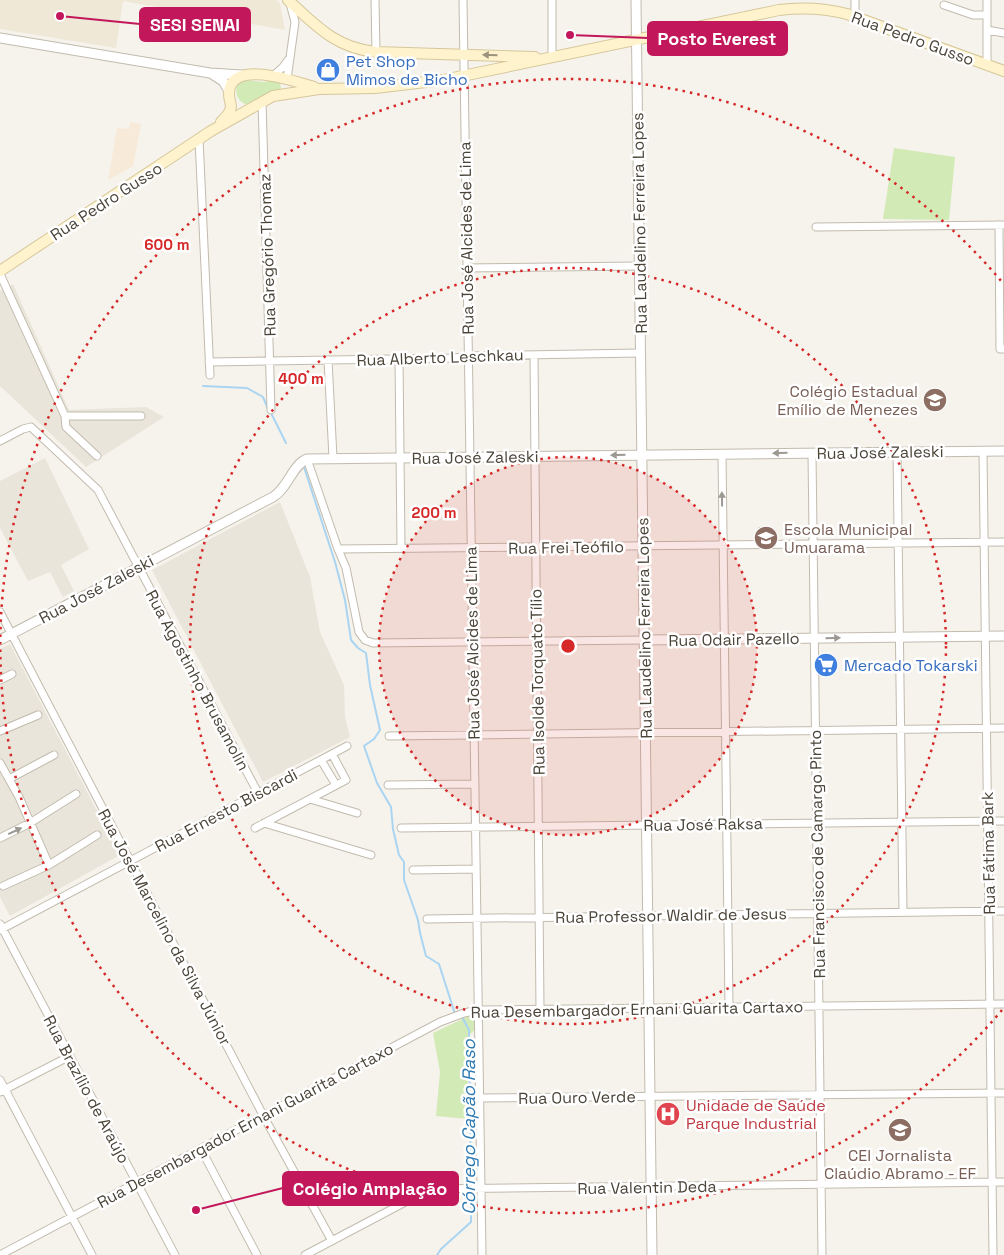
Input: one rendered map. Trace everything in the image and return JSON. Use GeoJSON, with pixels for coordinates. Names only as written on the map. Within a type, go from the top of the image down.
{"type":"FeatureCollection","features":[{"type":"Feature","properties":{"kind":"main road"},"geometry":{"type":"LineString","coordinates":[[289,0],[330,37],[349,46],[376,52],[552,58]]}},
{"type":"Feature","properties":{"kind":"main road","name":"Rua Pedro Gusso"},"geometry":{"type":"LineString","coordinates":[[0,273],[211,131],[262,101],[286,93],[318,89],[399,86],[463,76],[790,9],[828,10],[855,17],[1004,71]]}},
{"type":"Feature","properties":{"kind":"main road","name":"Rua Pedro Gusso"},"geometry":{"type":"LineString","coordinates":[[211,131],[231,111],[230,96],[232,82],[242,75],[274,75],[318,89]]}},
{"type":"Feature","properties":{"kind":"main road"},"geometry":{"type":"LineString","coordinates":[[286,93],[289,86],[287,79]]}},
{"type":"Feature","properties":{"kind":"main road"},"geometry":{"type":"LineString","coordinates":[[230,96],[237,109],[244,112]]}},
{"type":"Feature","properties":{"kind":"street"},"geometry":{"type":"LineString","coordinates":[[287,79],[295,22],[289,0]]}},
{"type":"Feature","properties":{"kind":"street"},"geometry":{"type":"LineString","coordinates":[[376,0],[376,52]]}},
{"type":"Feature","properties":{"kind":"street","name":"Rua José Alcides de Lima"},"geometry":{"type":"LineString","coordinates":[[463,0],[478,1010],[478,1189],[482,1255]]}},
{"type":"Feature","properties":{"kind":"street"},"geometry":{"type":"LineString","coordinates":[[552,0],[552,58]]}},
{"type":"Feature","properties":{"kind":"street","name":"Rua Laudelino Ferreira Lopes"},"geometry":{"type":"LineString","coordinates":[[636,0],[652,1255]]}},
{"type":"Feature","properties":{"kind":"street"},"geometry":{"type":"LineString","coordinates":[[855,0],[855,17]]}},
{"type":"Feature","properties":{"kind":"street"},"geometry":{"type":"LineString","coordinates":[[988,0],[988,65]]}},
{"type":"Feature","properties":{"kind":"street"},"geometry":{"type":"LineString","coordinates":[[944,5],[973,15],[988,15]]}},
{"type":"Feature","properties":{"kind":"street"},"geometry":{"type":"LineString","coordinates":[[988,30],[1004,33]]}},
{"type":"Feature","properties":{"kind":"street"},"geometry":{"type":"LineString","coordinates":[[0,38],[210,73],[242,75]]}},
{"type":"Feature","properties":{"kind":"street"},"geometry":{"type":"LineString","coordinates":[[274,75],[290,58]]}},
{"type":"Feature","properties":{"kind":"street"},"geometry":{"type":"LineString","coordinates":[[210,73],[223,81],[230,96]]}},
{"type":"Feature","properties":{"kind":"street","name":"Rua Gregório Thomaz"},"geometry":{"type":"LineString","coordinates":[[262,101],[272,410]]}},
{"type":"Feature","properties":{"kind":"street"},"geometry":{"type":"LineString","coordinates":[[199,139],[210,375]]}},
{"type":"Feature","properties":{"kind":"street"},"geometry":{"type":"LineString","coordinates":[[816,227],[1001,225],[1002,349]]}},
{"type":"Feature","properties":{"kind":"street"},"geometry":{"type":"LineString","coordinates":[[466,268],[639,266]]}},
{"type":"Feature","properties":{"kind":"street"},"geometry":{"type":"LineString","coordinates":[[0,273],[65,416],[66,427],[97,456]]}},
{"type":"Feature","properties":{"kind":"street","name":"Rua Alberto Leschkau"},"geometry":{"type":"LineString","coordinates":[[209,362],[640,353]]}},
{"type":"Feature","properties":{"kind":"street","name":"Rua Isolde Torquato Tílio"},"geometry":{"type":"LineString","coordinates":[[534,355],[540,1009]]}},
{"type":"Feature","properties":{"kind":"street"},"geometry":{"type":"LineString","coordinates":[[399,359],[401,548]]}},
{"type":"Feature","properties":{"kind":"street"},"geometry":{"type":"LineString","coordinates":[[328,360],[333,458]]}},
{"type":"Feature","properties":{"kind":"street"},"geometry":{"type":"LineString","coordinates":[[65,416],[141,416]]}},
{"type":"Feature","properties":{"kind":"street","name":"Rua Agostinho Brusamolin"},"geometry":{"type":"LineString","coordinates":[[0,441],[29,427],[34,429],[98,490],[258,793]]}},
{"type":"Feature","properties":{"kind":"street","name":"Rua Fátima Bark"},"geometry":{"type":"LineString","coordinates":[[983,451],[993,1255]]}},
{"type":"Feature","properties":{"kind":"street","name":"Rua José Zaleski"},"geometry":{"type":"LineString","coordinates":[[0,640],[276,494],[284,487],[299,464],[307,459],[1004,451]]}},
{"type":"Feature","properties":{"kind":"street"},"geometry":{"type":"LineString","coordinates":[[897,452],[904,912]]}},
{"type":"Feature","properties":{"kind":"street","name":"Rua Francisco de Camargo Pinto"},"geometry":{"type":"LineString","coordinates":[[812,453],[822,1255]]}},
{"type":"Feature","properties":{"kind":"street"},"geometry":{"type":"LineString","coordinates":[[722,454],[729,1007]]}},
{"type":"Feature","properties":{"kind":"street"},"geometry":{"type":"LineString","coordinates":[[307,459],[338,549]]}},
{"type":"Feature","properties":{"kind":"street","name":"Rua Frei Teófilo"},"geometry":{"type":"LineString","coordinates":[[338,549],[1004,542]]}},
{"type":"Feature","properties":{"kind":"street","name":"Rua Odair Pazello"},"geometry":{"type":"LineString","coordinates":[[338,549],[346,568],[361,637],[373,643],[1004,636]]}},
{"type":"Feature","properties":{"kind":"street","name":"Rua José Marcelino da Silva Júnior"},"geometry":{"type":"LineString","coordinates":[[0,612],[263,1115],[332,1241]]}},
{"type":"Feature","properties":{"kind":"street"},"geometry":{"type":"LineString","coordinates":[[0,680],[12,674]]}},
{"type":"Feature","properties":{"kind":"street"},"geometry":{"type":"LineString","coordinates":[[0,731],[38,715]]}},
{"type":"Feature","properties":{"kind":"street"},"geometry":{"type":"LineString","coordinates":[[390,736],[1004,728]]}},
{"type":"Feature","properties":{"kind":"street","name":"Rua Ernesto Biscardi"},"geometry":{"type":"LineString","coordinates":[[1,927],[131,861],[347,746]]}},
{"type":"Feature","properties":{"kind":"street"},"geometry":{"type":"LineString","coordinates":[[255,828],[346,780],[332,754]]}},
{"type":"Feature","properties":{"kind":"street"},"geometry":{"type":"LineString","coordinates":[[9,779],[54,755]]}},
{"type":"Feature","properties":{"kind":"street"},"geometry":{"type":"LineString","coordinates":[[321,760],[336,785]]}},
{"type":"Feature","properties":{"kind":"street"},"geometry":{"type":"LineString","coordinates":[[0,763],[49,865]]}},
{"type":"Feature","properties":{"kind":"street"},"geometry":{"type":"LineString","coordinates":[[388,785],[474,784]]}},
{"type":"Feature","properties":{"kind":"street"},"geometry":{"type":"LineString","coordinates":[[0,838],[30,823],[76,794]]}},
{"type":"Feature","properties":{"kind":"street"},"geometry":{"type":"LineString","coordinates":[[310,799],[358,813]]}},
{"type":"Feature","properties":{"kind":"street","name":"Rua José Raksa"},"geometry":{"type":"LineString","coordinates":[[401,828],[1004,821]]}},
{"type":"Feature","properties":{"kind":"street"},"geometry":{"type":"LineString","coordinates":[[264,823],[371,855]]}},
{"type":"Feature","properties":{"kind":"street"},"geometry":{"type":"LineString","coordinates":[[3,886],[49,865],[97,835]]}},
{"type":"Feature","properties":{"kind":"street"},"geometry":{"type":"LineString","coordinates":[[413,870],[476,869]]}},
{"type":"Feature","properties":{"kind":"street","name":"Rua Professor Waldir de Jesus"},"geometry":{"type":"LineString","coordinates":[[427,919],[1004,911]]}},
{"type":"Feature","properties":{"kind":"street","name":"Rua Brazílio de Araújo"},"geometry":{"type":"LineString","coordinates":[[1,927],[175,1255]]}},
{"type":"Feature","properties":{"kind":"street","name":"Rua Desembargador Ernani Guarita Cartaxo"},"geometry":{"type":"LineString","coordinates":[[0,1255],[450,1017],[464,1012],[540,1009],[1004,1004]]}},
{"type":"Feature","properties":{"kind":"street"},"geometry":{"type":"LineString","coordinates":[[2,1091],[70,1056]]}},
{"type":"Feature","properties":{"kind":"street"},"geometry":{"type":"LineString","coordinates":[[0,1080],[2,1091],[92,1255]]}},
{"type":"Feature","properties":{"kind":"street","name":"Rua Ouro Verde"},"geometry":{"type":"LineString","coordinates":[[479,1098],[1004,1093]]}},
{"type":"Feature","properties":{"kind":"street"},"geometry":{"type":"LineString","coordinates":[[201,1149],[257,1255]]}},
{"type":"Feature","properties":{"kind":"street","name":"Rua Valentin Deda"},"geometry":{"type":"LineString","coordinates":[[305,1255],[430,1189],[1004,1182]]}},
{"type":"Feature","properties":{"kind":"shaded area"},"geometry":{"type":"Polygon","coordinates":[[[0,0],[277,0],[280,3],[285,30],[123,1],[116,48],[0,29],[0,0]]]}},
{"type":"Feature","properties":{"kind":"shaded area"},"geometry":{"type":"Polygon","coordinates":[[[130,122],[141,124],[133,166],[108,180],[117,128],[129,129],[130,122]]]}},
{"type":"Feature","properties":{"kind":"shaded area"},"geometry":{"type":"Polygon","coordinates":[[[13,284],[69,410],[146,407],[164,417],[86,467],[0,386],[0,291],[13,284]]]}},
{"type":"Feature","properties":{"kind":"shaded area"},"geometry":{"type":"Polygon","coordinates":[[[45,458],[89,549],[61,565],[74,591],[63,597],[50,572],[28,581],[0,528],[0,481],[45,458]]]}},
{"type":"Feature","properties":{"kind":"shaded area"},"geometry":{"type":"Polygon","coordinates":[[[280,502],[310,577],[320,632],[344,685],[345,717],[350,737],[263,782],[152,570],[280,502]]]}},
{"type":"Feature","properties":{"kind":"shaded area"},"geometry":{"type":"Polygon","coordinates":[[[10,644],[120,855],[10,916],[0,897],[0,649],[10,644]]]}},
{"type":"Feature","properties":{"kind":"green space"},"geometry":{"type":"Polygon","coordinates":[[[243,80],[264,82],[273,80],[280,82],[281,88],[279,91],[248,105],[240,100],[236,92],[237,86],[243,80]]]}},
{"type":"Feature","properties":{"kind":"green space"},"geometry":{"type":"Polygon","coordinates":[[[894,148],[955,157],[949,220],[883,219],[894,148]]]}},
{"type":"Feature","properties":{"kind":"green space"},"geometry":{"type":"Polygon","coordinates":[[[473,1014],[477,1028],[469,1035],[467,1050],[469,1119],[436,1116],[440,1072],[433,1033],[473,1014]]]}},
{"type":"Feature","properties":{"kind":"waterway","name":"Córrego Capão Raso"},"geometry":{"type":"LineString","coordinates":[[203,386],[247,388],[263,397],[268,409]]}},
{"type":"Feature","properties":{"kind":"waterway","name":"Córrego Capão Raso"},"geometry":{"type":"LineString","coordinates":[[271,413],[286,443]]}},
{"type":"Feature","properties":{"kind":"waterway","name":"Córrego Capão Raso"},"geometry":{"type":"LineString","coordinates":[[303,464],[335,562],[345,600],[351,640],[366,653],[370,685],[380,730],[374,739],[364,746],[377,783],[391,807],[393,829],[399,855],[404,862],[404,880],[418,920],[426,956],[439,964],[455,1014]]}},
{"type":"Feature","properties":{"kind":"waterway","name":"Córrego Capão Raso"},"geometry":{"type":"LineString","coordinates":[[462,1017],[469,1030],[471,1187]]}},
{"type":"Feature","properties":{"kind":"waterway","name":"Córrego Capão Raso"},"geometry":{"type":"LineString","coordinates":[[437,1255],[441,1249],[471,1222],[471,1192]]}},
{"type":"Feature","properties":{"kind":"place","name":"SESI SENAI"},"geometry":{"type":"Point","coordinates":[60,16]}},
{"type":"Feature","properties":{"kind":"place","name":"Posto Everest"},"geometry":{"type":"Point","coordinates":[570,35]}},
{"type":"Feature","properties":{"kind":"place","name":"Pet Shop Mimos de Bicho"},"geometry":{"type":"Point","coordinates":[328,70]}},
{"type":"Feature","properties":{"kind":"place","name":"Colégio Estadual Emílio de Menezes"},"geometry":{"type":"Point","coordinates":[935,400]}},
{"type":"Feature","properties":{"kind":"place","name":"Escola Municipal Umuarama"},"geometry":{"type":"Point","coordinates":[766,538]}},
{"type":"Feature","properties":{"kind":"place","name":"Mercado Tokarski"},"geometry":{"type":"Point","coordinates":[826,665]}},
{"type":"Feature","properties":{"kind":"place","name":"Unidade de Saúde Parque Industrial"},"geometry":{"type":"Point","coordinates":[668,1114]}},
{"type":"Feature","properties":{"kind":"place","name":"CEI Jornalista Claúdio Abramo - EF"},"geometry":{"type":"Point","coordinates":[900,1130]}},
{"type":"Feature","properties":{"kind":"place","name":"Colégio Amplação"},"geometry":{"type":"Point","coordinates":[196,1210]}}]}
